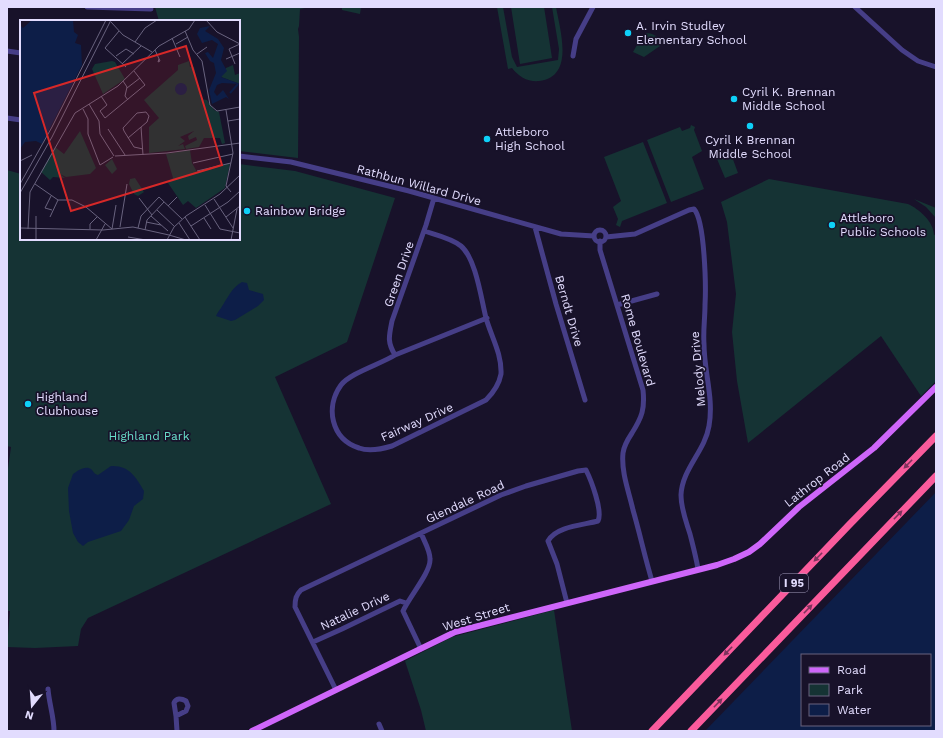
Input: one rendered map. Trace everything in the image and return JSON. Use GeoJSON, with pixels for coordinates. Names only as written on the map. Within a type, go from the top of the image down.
{"type":"FeatureCollection","features":[{"type":"Feature","properties":{"kind":"highway","name":"I 95"},"geometry":{"type":"LineString","coordinates":[[652,731],[936,436]]}},
{"type":"Feature","properties":{"kind":"highway","name":"I 95"},"geometry":{"type":"LineString","coordinates":[[691,731],[936,476]]}},
{"type":"Feature","properties":{"kind":"main road","name":"Lathrop Road"},"geometry":{"type":"LineString","coordinates":[[698,569],[734,559],[750,552],[798,507],[874,448],[936,387]]}},
{"type":"Feature","properties":{"kind":"main road","name":"West Street"},"geometry":{"type":"LineString","coordinates":[[252,731],[456,632],[698,569]]}},
{"type":"Feature","properties":{"kind":"street"},"geometry":{"type":"LineString","coordinates":[[87,7],[151,9]]}},
{"type":"Feature","properties":{"kind":"street"},"geometry":{"type":"LineString","coordinates":[[573,56],[576,39],[593,7]]}},
{"type":"Feature","properties":{"kind":"street"},"geometry":{"type":"LineString","coordinates":[[855,7],[902,50],[918,61],[936,67]]}},
{"type":"Feature","properties":{"kind":"street"},"geometry":{"type":"LineString","coordinates":[[7,51],[20,52]]}},
{"type":"Feature","properties":{"kind":"street"},"geometry":{"type":"LineString","coordinates":[[7,118],[20,120]]}},
{"type":"Feature","properties":{"kind":"street","name":"Rathbun Willard Drive"},"geometry":{"type":"LineString","coordinates":[[240,156],[291,162],[434,198],[561,234],[594,236],[596,231],[599,230],[605,232],[606,237]]}},
{"type":"Feature","properties":{"kind":"street","name":"Green Drive"},"geometry":{"type":"LineString","coordinates":[[395,355],[390,347],[389,336],[392,322],[434,198]]}},
{"type":"Feature","properties":{"kind":"street","name":"Melody Drive"},"geometry":{"type":"LineString","coordinates":[[606,237],[635,234],[692,210],[697,213],[703,248],[706,305],[704,346],[712,411],[705,440],[685,476],[682,485],[681,497],[683,512],[698,569]]}},
{"type":"Feature","properties":{"kind":"street","name":"Berndt Drive"},"geometry":{"type":"LineString","coordinates":[[536,226],[542,253],[585,400]]}},
{"type":"Feature","properties":{"kind":"street","name":"Fairway Drive"},"geometry":{"type":"LineString","coordinates":[[424,230],[448,238],[461,246],[469,256],[500,362],[498,384],[494,393],[486,400],[392,446],[379,450],[359,448],[341,436],[335,427],[332,404],[335,395],[342,384],[351,377],[384,362],[395,355],[486,318]]}},
{"type":"Feature","properties":{"kind":"street"},"geometry":{"type":"LineString","coordinates":[[594,236],[595,239],[600,242],[606,237]]}},
{"type":"Feature","properties":{"kind":"street","name":"Rome Boulevard"},"geometry":{"type":"LineString","coordinates":[[600,242],[600,250],[643,390],[643,413],[626,442],[623,451],[623,462],[627,484],[652,581]]}},
{"type":"Feature","properties":{"kind":"street"},"geometry":{"type":"LineString","coordinates":[[617,305],[656,294]]}},
{"type":"Feature","properties":{"kind":"street","name":"Glendale Road"},"geometry":{"type":"LineString","coordinates":[[336,690],[295,606],[296,595],[301,590],[501,495],[526,486],[586,470],[598,506],[600,517],[598,521],[556,532],[548,541],[557,564],[567,603]]}},
{"type":"Feature","properties":{"kind":"street"},"geometry":{"type":"LineString","coordinates":[[421,533],[430,557],[430,564],[426,574],[406,603],[403,611],[421,648]]}},
{"type":"Feature","properties":{"kind":"street","name":"Natalie Drive"},"geometry":{"type":"LineString","coordinates":[[313,642],[400,601],[406,603]]}},
{"type":"Feature","properties":{"kind":"street"},"geometry":{"type":"LineString","coordinates":[[48,689],[48,700],[54,723],[54,731]]}},
{"type":"Feature","properties":{"kind":"street"},"geometry":{"type":"LineString","coordinates":[[176,716],[177,731]]}},
{"type":"Feature","properties":{"kind":"street"},"geometry":{"type":"LineString","coordinates":[[379,724],[382,731]]}},
{"type":"Feature","properties":{"kind":"green space"},"geometry":{"type":"Polygon","coordinates":[[[155,7],[310,7],[300,9],[298,29],[298,158],[240,151],[240,20],[159,20],[155,7]]]}},
{"type":"Feature","properties":{"kind":"green space"},"geometry":{"type":"Polygon","coordinates":[[[342,7],[361,7],[360,14],[342,10],[342,7]]]}},
{"type":"Feature","properties":{"kind":"green space"},"geometry":{"type":"Polygon","coordinates":[[[497,7],[503,7],[512,57],[517,67],[558,60],[559,49],[552,7],[556,7],[562,39],[562,51],[561,62],[557,71],[550,78],[539,81],[531,81],[518,74],[512,68],[508,69],[497,7]]]}},
{"type":"Feature","properties":{"kind":"green space"},"geometry":{"type":"Polygon","coordinates":[[[511,7],[544,7],[552,58],[520,64],[511,7]]]}},
{"type":"Feature","properties":{"kind":"green space"},"geometry":{"type":"Polygon","coordinates":[[[646,33],[655,35],[661,41],[660,46],[644,57],[633,52],[637,45],[640,45],[646,33]]]}},
{"type":"Feature","properties":{"kind":"green space"},"geometry":{"type":"Polygon","coordinates":[[[691,125],[695,127],[694,130],[702,151],[692,157],[704,189],[671,202],[647,140],[680,127],[682,131],[690,128],[691,125]]]}},
{"type":"Feature","properties":{"kind":"green space"},"geometry":{"type":"Polygon","coordinates":[[[643,142],[667,203],[622,221],[620,227],[616,225],[618,219],[613,207],[621,201],[604,157],[643,142]]]}},
{"type":"Feature","properties":{"kind":"green space"},"geometry":{"type":"Polygon","coordinates":[[[731,154],[738,173],[725,178],[717,159],[731,154]]]}},
{"type":"Feature","properties":{"kind":"green space","name":"Highland Park"},"geometry":{"type":"Polygon","coordinates":[[[240,164],[295,171],[395,198],[347,342],[275,377],[331,504],[88,618],[81,629],[78,646],[35,648],[7,647],[10,611],[7,611],[7,476],[11,447],[7,446],[7,170],[20,174],[20,240],[240,240],[240,164]]]}},
{"type":"Feature","properties":{"kind":"green space"},"geometry":{"type":"Polygon","coordinates":[[[769,179],[908,204],[917,209],[929,221],[934,235],[936,234],[936,381],[921,396],[881,336],[748,443],[737,381],[732,332],[736,294],[727,222],[721,202],[769,179]]]}},
{"type":"Feature","properties":{"kind":"green space"},"geometry":{"type":"Polygon","coordinates":[[[914,199],[936,208],[936,218],[926,207],[914,199]]]}},
{"type":"Feature","properties":{"kind":"green space"},"geometry":{"type":"Polygon","coordinates":[[[554,610],[572,731],[426,731],[421,710],[405,661],[452,637],[554,610]]]}},
{"type":"Feature","properties":{"kind":"water"},"geometry":{"type":"Polygon","coordinates":[[[242,282],[247,283],[249,290],[263,294],[264,300],[258,306],[235,320],[231,321],[216,316],[233,290],[242,282]]]}},
{"type":"Feature","properties":{"kind":"water"},"geometry":{"type":"Polygon","coordinates":[[[111,466],[123,468],[135,477],[144,491],[143,499],[134,506],[129,520],[121,531],[88,542],[83,546],[78,542],[73,533],[69,511],[68,488],[73,474],[79,470],[89,468],[98,475],[111,466]]]}},
{"type":"Feature","properties":{"kind":"water"},"geometry":{"type":"Polygon","coordinates":[[[936,492],[936,731],[705,731],[936,492]]]}},
{"type":"Feature","properties":{"kind":"place","name":"A. Irvin Studley Elementary School"},"geometry":{"type":"Point","coordinates":[628,33]}},
{"type":"Feature","properties":{"kind":"place","name":"Cyril K. Brennan Middle School"},"geometry":{"type":"Point","coordinates":[734,99]}},
{"type":"Feature","properties":{"kind":"place","name":"Cyril K Brennan Middle School"},"geometry":{"type":"Point","coordinates":[750,126]}},
{"type":"Feature","properties":{"kind":"place","name":"Attleboro High School"},"geometry":{"type":"Point","coordinates":[487,139]}},
{"type":"Feature","properties":{"kind":"place","name":"Rainbow Bridge"},"geometry":{"type":"Point","coordinates":[247,211]}},
{"type":"Feature","properties":{"kind":"place","name":"Attleboro Public Schools"},"geometry":{"type":"Point","coordinates":[832,225]}},
{"type":"Feature","properties":{"kind":"place","name":"Highland Clubhouse"},"geometry":{"type":"Point","coordinates":[28,404]}}]}
